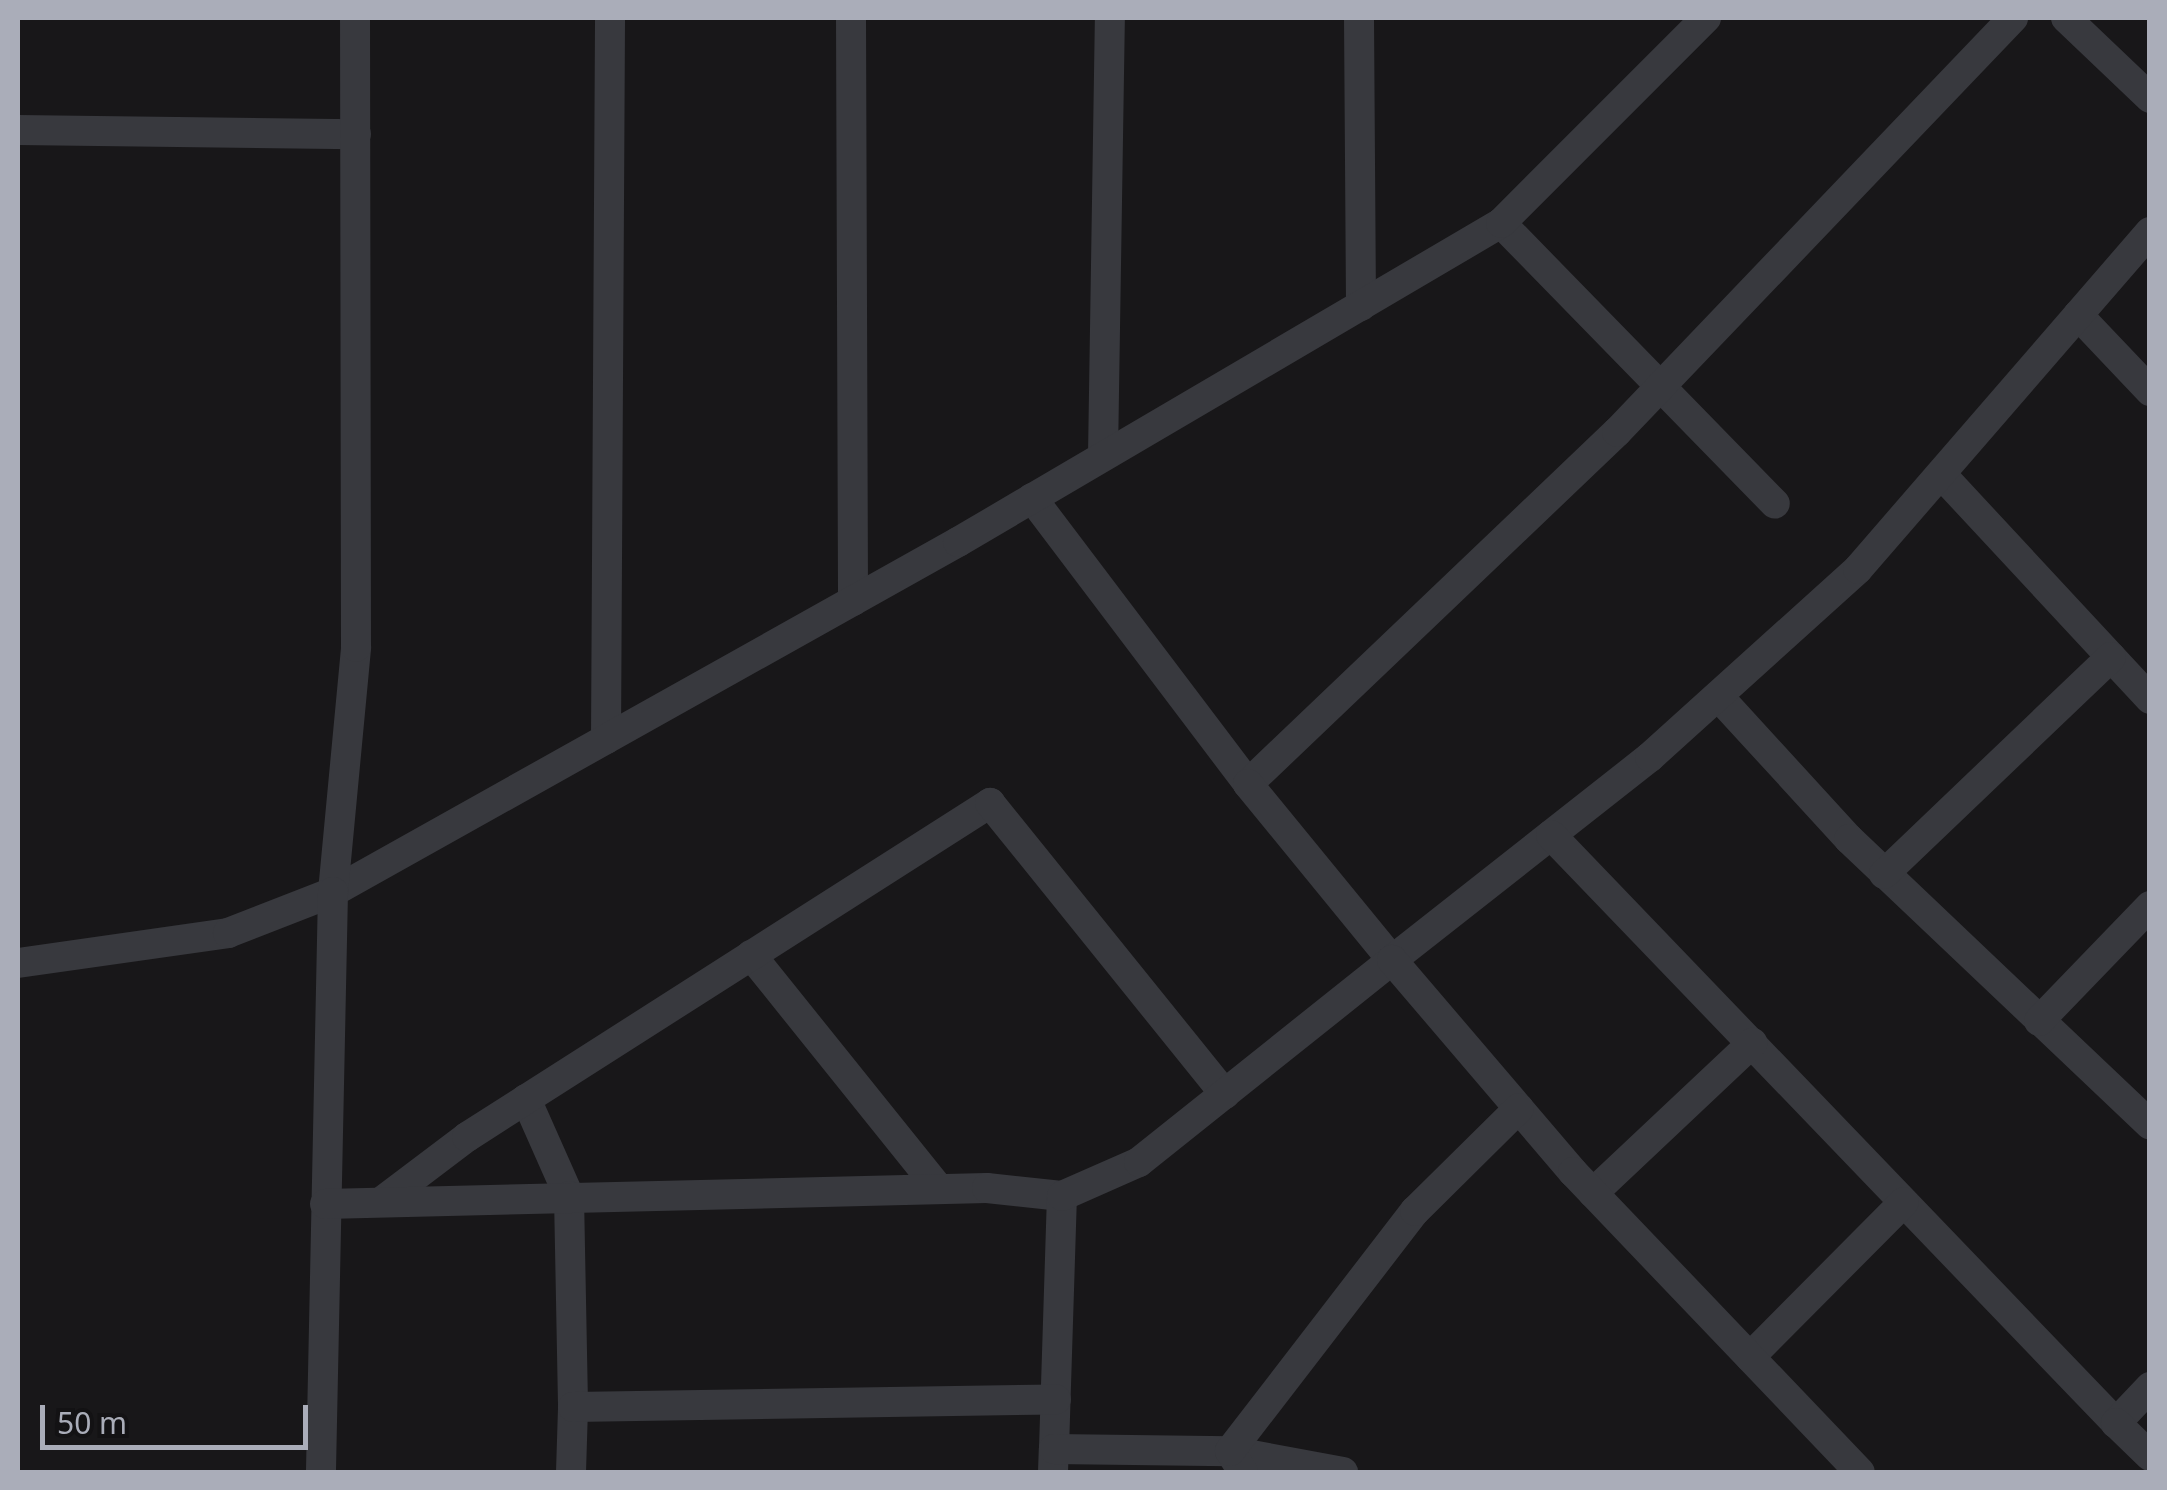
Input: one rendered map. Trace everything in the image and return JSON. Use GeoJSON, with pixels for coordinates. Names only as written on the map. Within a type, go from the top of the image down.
{"type":"FeatureCollection","features":[{"type":"Feature","properties":{"kind":"street"},"geometry":{"type":"LineString","coordinates":[[320,1472],[332,892],[356,647],[355,18]]}},
{"type":"Feature","properties":{"kind":"street"},"geometry":{"type":"LineString","coordinates":[[606,739],[610,18]]}},
{"type":"Feature","properties":{"kind":"street"},"geometry":{"type":"LineString","coordinates":[[851,18],[852,600]]}},
{"type":"Feature","properties":{"kind":"street"},"geometry":{"type":"LineString","coordinates":[[1103,456],[1110,18]]}},
{"type":"Feature","properties":{"kind":"street"},"geometry":{"type":"LineString","coordinates":[[1359,18],[1361,306]]}},
{"type":"Feature","properties":{"kind":"street"},"geometry":{"type":"LineString","coordinates":[[18,963],[228,933],[332,892],[606,739],[1032,498],[1501,223],[1706,18]]}},
{"type":"Feature","properties":{"kind":"street"},"geometry":{"type":"LineString","coordinates":[[1248,784],[1661,386],[2013,18]]}},
{"type":"Feature","properties":{"kind":"street"},"geometry":{"type":"LineString","coordinates":[[2066,18],[2150,98]]}},
{"type":"Feature","properties":{"kind":"street"},"geometry":{"type":"LineString","coordinates":[[18,130],[356,134]]}},
{"type":"Feature","properties":{"kind":"street"},"geometry":{"type":"LineString","coordinates":[[1501,223],[1775,504]]}},
{"type":"Feature","properties":{"kind":"street"},"geometry":{"type":"LineString","coordinates":[[325,1204],[987,1188],[1062,1196],[1139,1162],[1650,757],[1858,570],[2150,232]]}},
{"type":"Feature","properties":{"kind":"street"},"geometry":{"type":"LineString","coordinates":[[2078,315],[2150,391]]}},
{"type":"Feature","properties":{"kind":"street"},"geometry":{"type":"LineString","coordinates":[[1940,474],[2150,699]]}},
{"type":"Feature","properties":{"kind":"street"},"geometry":{"type":"LineString","coordinates":[[1032,498],[1248,784],[1392,960],[1593,1193],[1860,1472]]}},
{"type":"Feature","properties":{"kind":"street"},"geometry":{"type":"LineString","coordinates":[[1884,874],[2111,657]]}},
{"type":"Feature","properties":{"kind":"street"},"geometry":{"type":"LineString","coordinates":[[1718,696],[1884,874],[2150,1124]]}},
{"type":"Feature","properties":{"kind":"street"},"geometry":{"type":"LineString","coordinates":[[381,1202],[467,1137],[990,803],[1225,1094]]}},
{"type":"Feature","properties":{"kind":"street"},"geometry":{"type":"LineString","coordinates":[[1551,835],[2150,1456]]}},
{"type":"Feature","properties":{"kind":"street"},"geometry":{"type":"LineString","coordinates":[[2039,1021],[2150,906]]}},
{"type":"Feature","properties":{"kind":"street"},"geometry":{"type":"LineString","coordinates":[[751,955],[939,1189]]}},
{"type":"Feature","properties":{"kind":"street"},"geometry":{"type":"LineString","coordinates":[[1593,1193],[1752,1043]]}},
{"type":"Feature","properties":{"kind":"street"},"geometry":{"type":"LineString","coordinates":[[526,1099],[569,1196],[571,1472]]}},
{"type":"Feature","properties":{"kind":"street"},"geometry":{"type":"LineString","coordinates":[[1236,1462],[1415,1211],[1518,1108]]}},
{"type":"Feature","properties":{"kind":"street"},"geometry":{"type":"LineString","coordinates":[[1062,1196],[1054,1461],[1236,1462],[1344,1472]]}},
{"type":"Feature","properties":{"kind":"street"},"geometry":{"type":"LineString","coordinates":[[1750,1357],[1904,1202]]}},
{"type":"Feature","properties":{"kind":"street"},"geometry":{"type":"LineString","coordinates":[[2116,1424],[2150,1387]]}},
{"type":"Feature","properties":{"kind":"street"},"geometry":{"type":"LineString","coordinates":[[573,1407],[1056,1399]]}}]}
